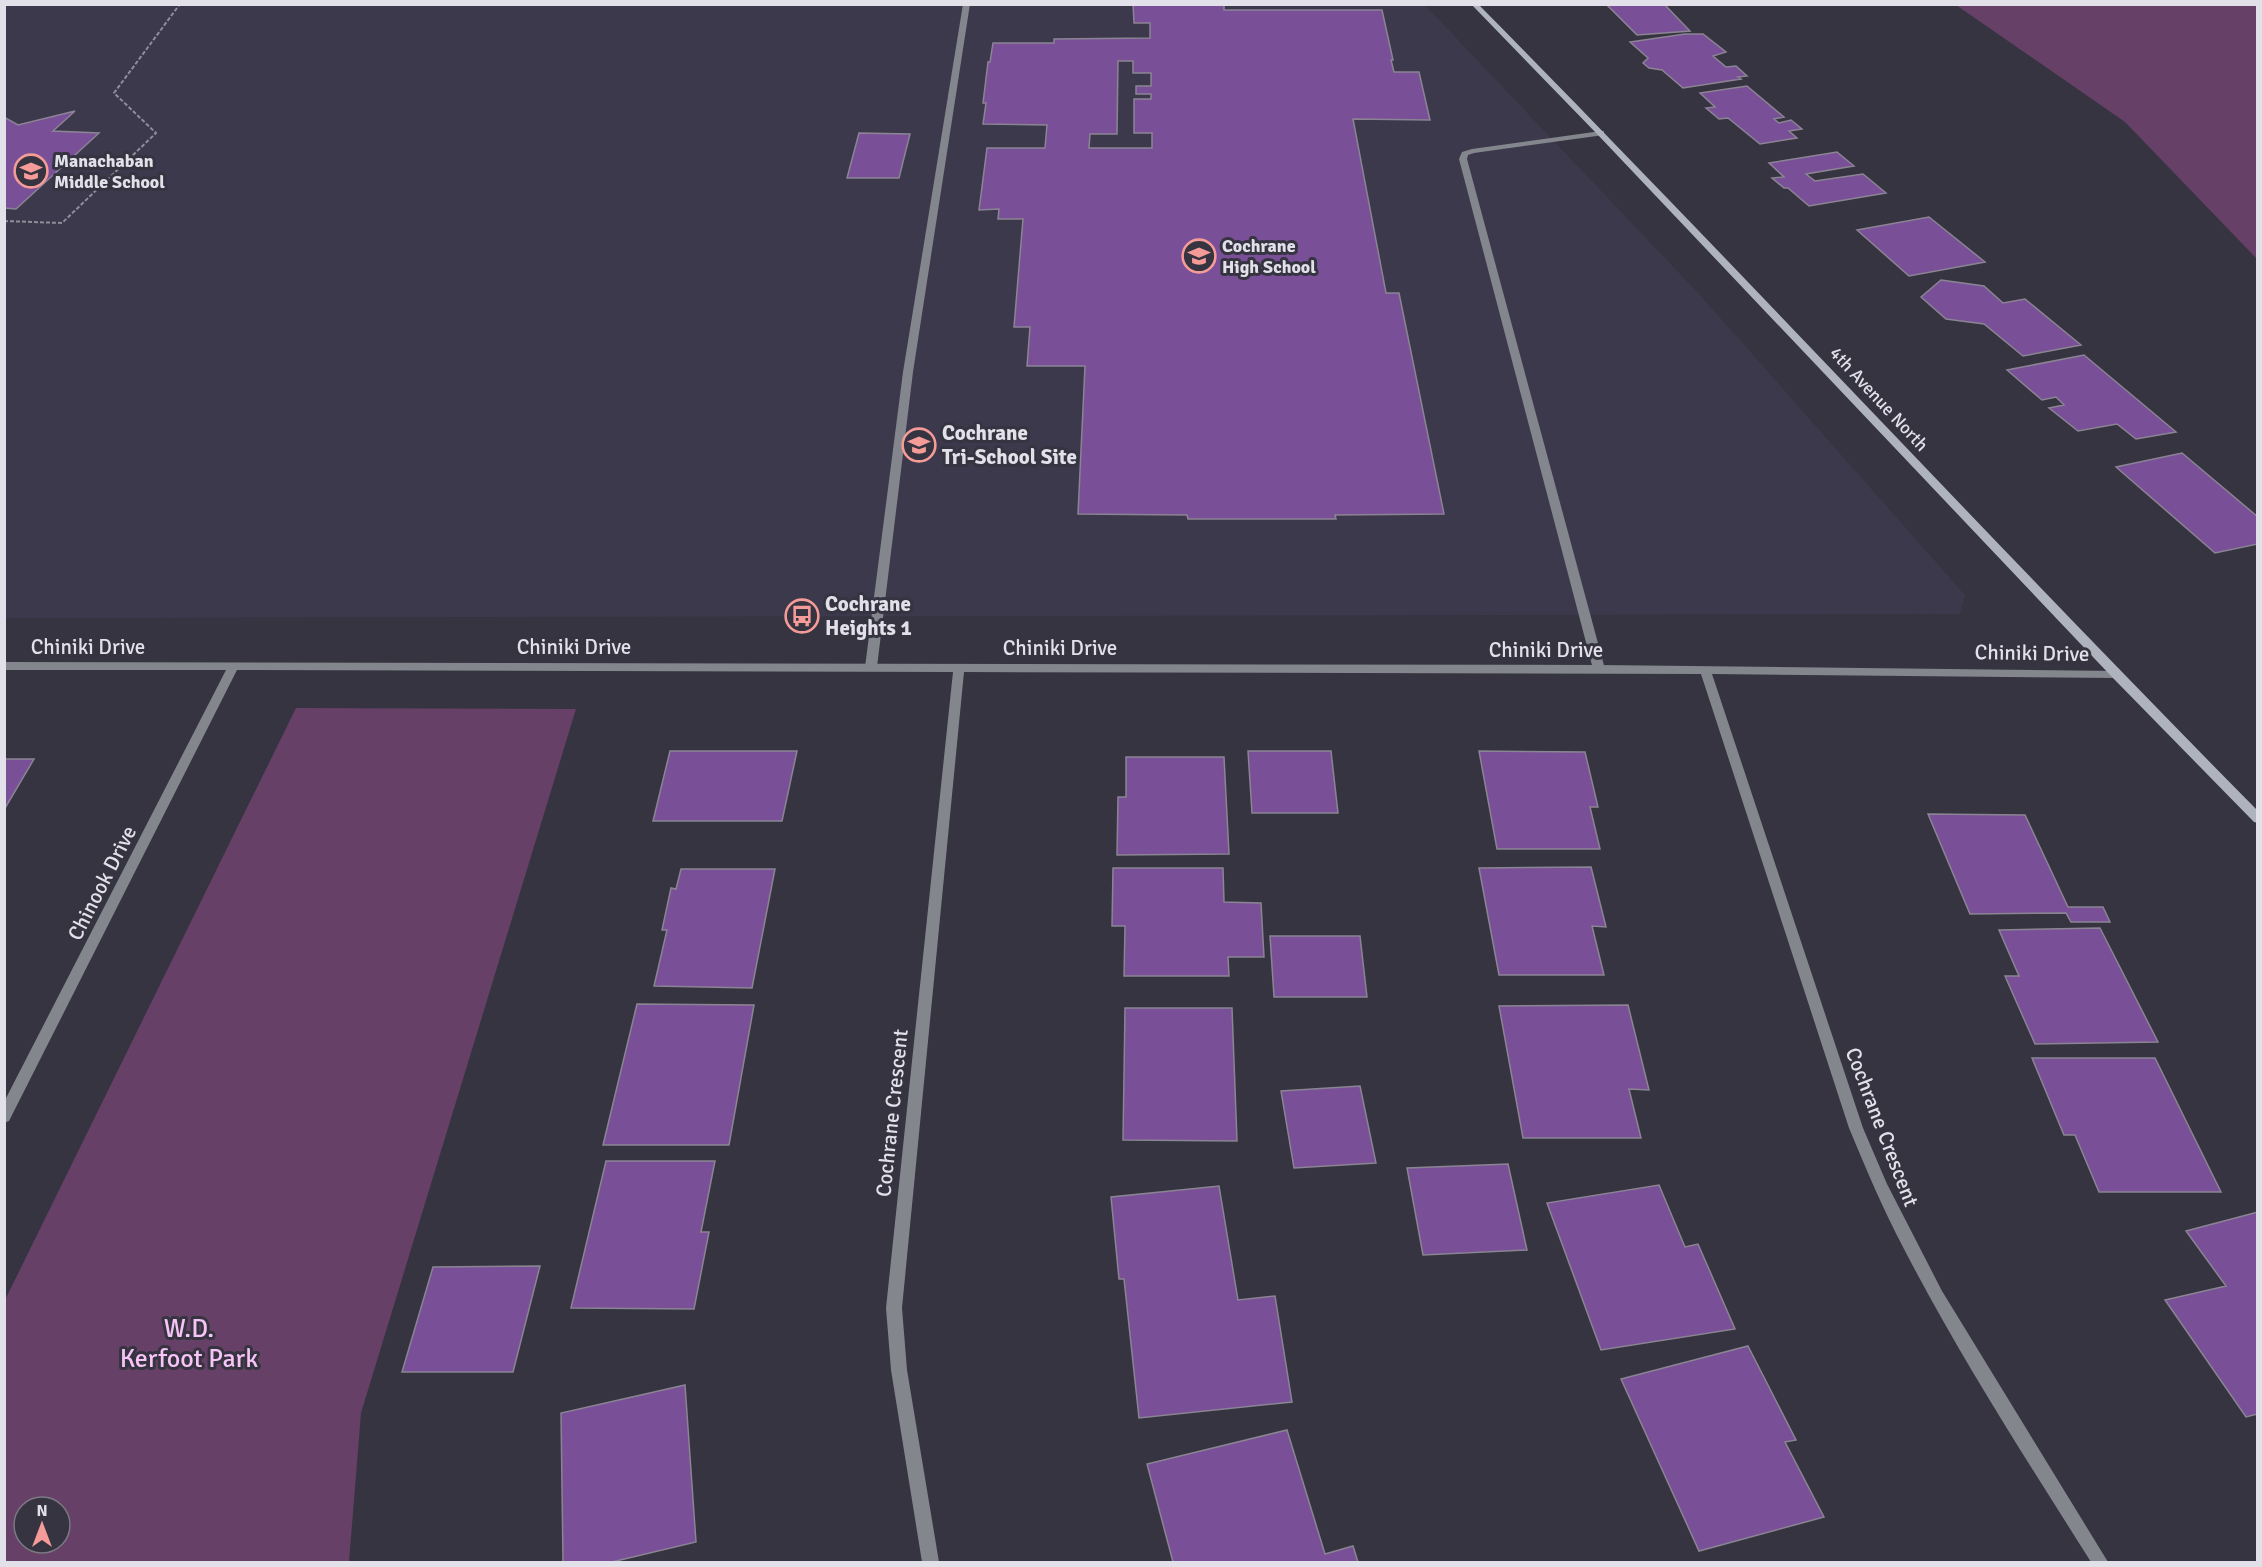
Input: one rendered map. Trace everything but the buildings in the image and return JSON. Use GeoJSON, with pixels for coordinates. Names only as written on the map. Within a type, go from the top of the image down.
{"type":"FeatureCollection","features":[{"type":"Feature","properties":{"kind":"street"},"geometry":{"type":"LineString","coordinates":[[871,667],[908,372],[967,4]]}},
{"type":"Feature","properties":{"kind":"street","name":"4th Avenue North"},"geometry":{"type":"LineString","coordinates":[[1474,4],[1601,133],[2116,674],[2258,819]]}},
{"type":"Feature","properties":{"kind":"street"},"geometry":{"type":"LineString","coordinates":[[1599,669],[1463,159],[1465,154],[1472,151],[1601,133]]}},
{"type":"Feature","properties":{"kind":"street","name":"Chiniki Drive"},"geometry":{"type":"LineString","coordinates":[[4,666],[1599,669],[2116,674]]}},
{"type":"Feature","properties":{"kind":"street","name":"Chinook Drive"},"geometry":{"type":"LineString","coordinates":[[4,1117],[234,666]]}},
{"type":"Feature","properties":{"kind":"street","name":"Cochrane Crescent"},"geometry":{"type":"LineString","coordinates":[[930,1563],[898,1370],[894,1308],[959,667]]}},
{"type":"Feature","properties":{"kind":"street","name":"Cochrane Crescent"},"geometry":{"type":"LineString","coordinates":[[1705,670],[1856,1128],[1880,1189],[1933,1291],[2100,1563]]}},
{"type":"Feature","properties":{"kind":"path"},"geometry":{"type":"LineString","coordinates":[[4,221],[62,223],[156,133],[114,93],[180,4]]}},
{"type":"Feature","properties":{"kind":"shaded area","name":"Cochrane Tri-School Site"},"geometry":{"type":"Polygon","coordinates":[[[4,5],[1425,5],[1701,296],[1965,595],[1960,614],[5,618],[4,5]]]}},
{"type":"Feature","properties":{"kind":"green space"},"geometry":{"type":"Polygon","coordinates":[[[1956,5],[2257,5],[2257,259],[2125,122],[1956,5]]]}},
{"type":"Feature","properties":{"kind":"green space","name":"W.D. Kerfoot Park"},"geometry":{"type":"Polygon","coordinates":[[[296,708],[576,709],[361,1413],[349,1562],[5,1562],[5,1300],[296,708]]]}},
{"type":"Feature","properties":{"kind":"place","name":"Manachaban Middle School"},"geometry":{"type":"Point","coordinates":[31,171]}},
{"type":"Feature","properties":{"kind":"place","name":"Cochrane High School"},"geometry":{"type":"Point","coordinates":[1199,256]}},
{"type":"Feature","properties":{"kind":"place","name":"Cochrane Tri-School Site"},"geometry":{"type":"Point","coordinates":[919,445]}},
{"type":"Feature","properties":{"kind":"place","name":"Cochrane Heights 1"},"geometry":{"type":"Point","coordinates":[802,616]}}]}
